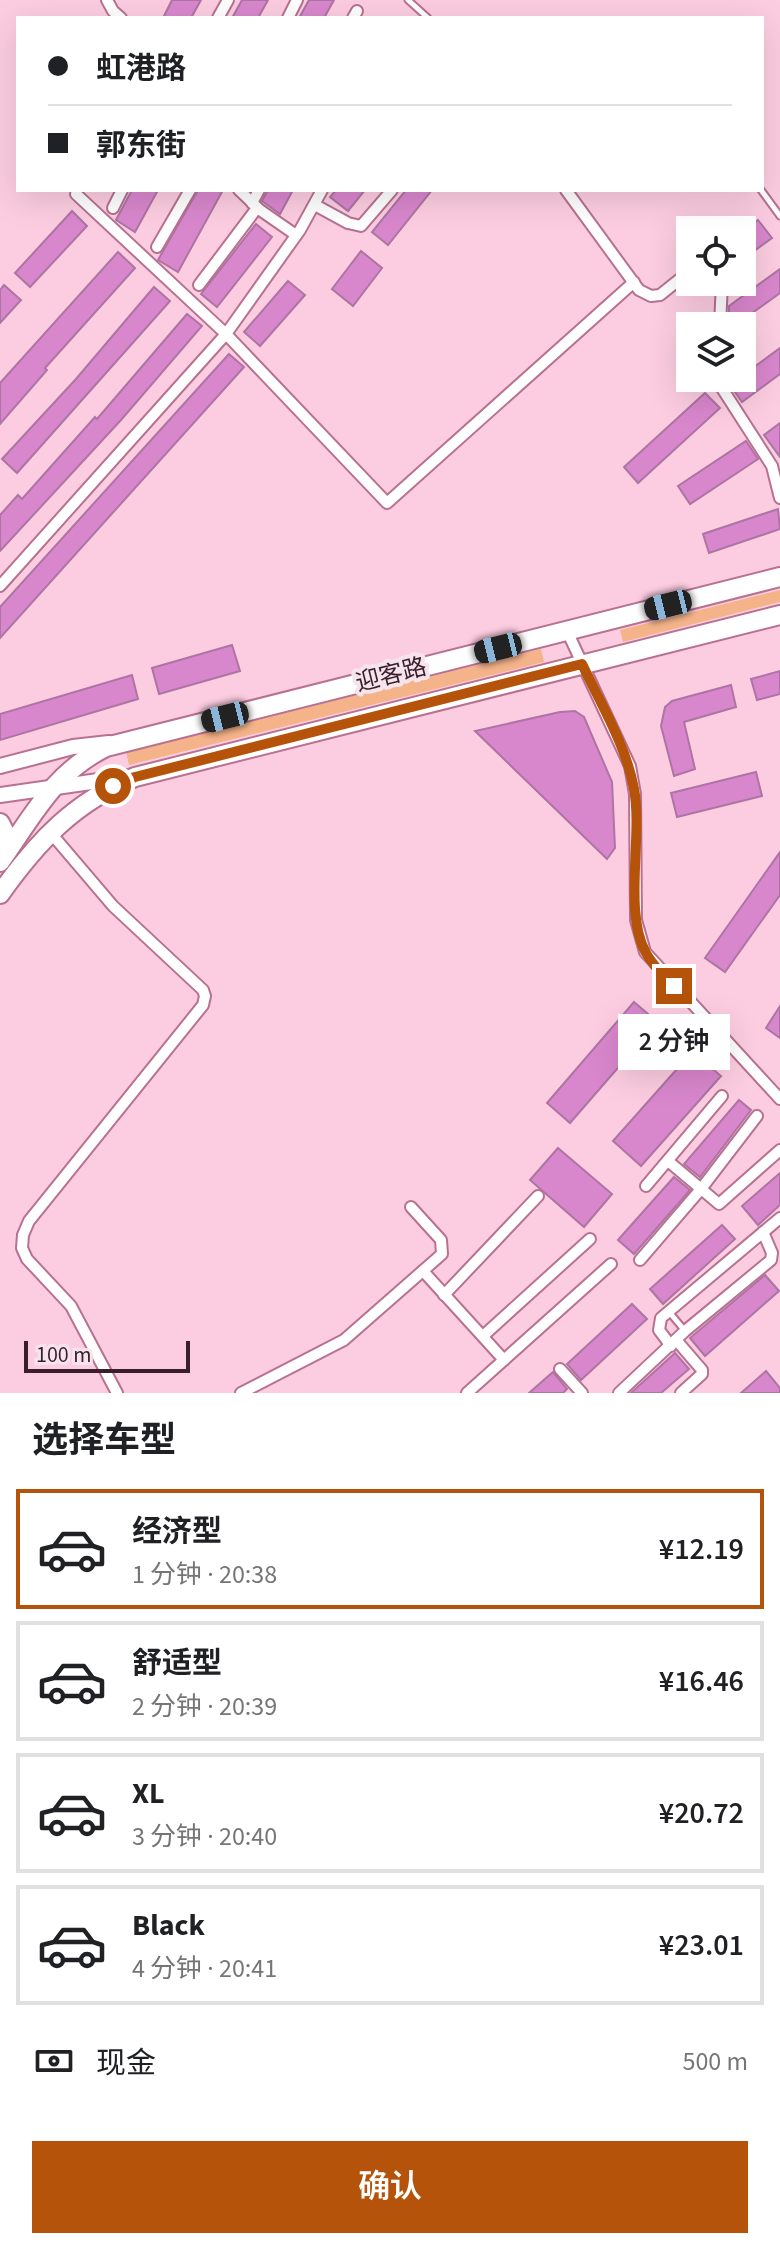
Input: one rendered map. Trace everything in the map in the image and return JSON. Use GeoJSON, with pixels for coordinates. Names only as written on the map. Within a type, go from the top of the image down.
{"type":"FeatureCollection","features":[{"type":"Feature","properties":{"kind":"highway","name":"迎客路"},"geometry":{"type":"LineString","coordinates":[[133,740],[780,577]]}},
{"type":"Feature","properties":{"kind":"highway","name":"迎客路"},"geometry":{"type":"LineString","coordinates":[[151,773],[780,615]]}},
{"type":"Feature","properties":{"kind":"highway"},"geometry":{"type":"LineString","coordinates":[[2,858],[59,778],[87,756],[133,740]]}},
{"type":"Feature","properties":{"kind":"highway"},"geometry":{"type":"LineString","coordinates":[[0,894],[28,855],[50,832],[113,786],[151,773]]}},
{"type":"Feature","properties":{"kind":"highway"},"geometry":{"type":"LineString","coordinates":[[0,823],[8,839],[2,858]]}},
{"type":"Feature","properties":{"kind":"main road","name":"迎客路"},"geometry":{"type":"LineString","coordinates":[[0,766],[73,747],[133,740]]}},
{"type":"Feature","properties":{"kind":"main road","name":"迎客路"},"geometry":{"type":"LineString","coordinates":[[0,795],[151,773]]}},
{"type":"Feature","properties":{"kind":"street"},"geometry":{"type":"LineString","coordinates":[[107,0],[119,16]]}},
{"type":"Feature","properties":{"kind":"street"},"geometry":{"type":"LineString","coordinates":[[113,208],[121,192]]}},
{"type":"Feature","properties":{"kind":"street"},"geometry":{"type":"LineString","coordinates":[[157,247],[189,192]]}},
{"type":"Feature","properties":{"kind":"street"},"geometry":{"type":"LineString","coordinates":[[241,192],[296,235]]}},
{"type":"Feature","properties":{"kind":"street"},"geometry":{"type":"LineString","coordinates":[[199,285],[255,205],[258,192]]}},
{"type":"Feature","properties":{"kind":"street"},"geometry":{"type":"LineString","coordinates":[[0,586],[226,334],[296,235],[321,192]]}},
{"type":"Feature","properties":{"kind":"street"},"geometry":{"type":"LineString","coordinates":[[315,205],[348,223],[361,226],[390,192]]}},
{"type":"Feature","properties":{"kind":"street"},"geometry":{"type":"LineString","coordinates":[[567,192],[639,290],[651,296],[660,295],[676,282]]}},
{"type":"Feature","properties":{"kind":"street"},"geometry":{"type":"LineString","coordinates":[[76,194],[226,334],[387,503],[634,282]]}},
{"type":"Feature","properties":{"kind":"street"},"geometry":{"type":"LineString","coordinates":[[724,392],[772,466],[780,498]]}},
{"type":"Feature","properties":{"kind":"street"},"geometry":{"type":"LineString","coordinates":[[567,631],[630,766],[635,794],[636,920],[645,952],[780,1099]]}},
{"type":"Feature","properties":{"kind":"street"},"geometry":{"type":"LineString","coordinates":[[50,832],[113,906],[203,990],[205,996],[203,1005],[29,1221],[23,1235],[22,1248],[27,1259],[71,1306],[117,1393]]}},
{"type":"Feature","properties":{"kind":"street"},"geometry":{"type":"LineString","coordinates":[[646,1186],[722,1096]]}},
{"type":"Feature","properties":{"kind":"street"},"geometry":{"type":"LineString","coordinates":[[640,1260],[701,1189],[757,1116]]}},
{"type":"Feature","properties":{"kind":"street"},"geometry":{"type":"LineString","coordinates":[[668,1161],[719,1204],[780,1150]]}},
{"type":"Feature","properties":{"kind":"street"},"geometry":{"type":"LineString","coordinates":[[444,1295],[538,1196]]}},
{"type":"Feature","properties":{"kind":"street"},"geometry":{"type":"LineString","coordinates":[[241,1393],[344,1340],[442,1254],[441,1240],[411,1207]]}},
{"type":"Feature","properties":{"kind":"street"},"geometry":{"type":"LineString","coordinates":[[681,1393],[702,1374],[702,1370],[659,1330],[661,1318],[780,1218]]}},
{"type":"Feature","properties":{"kind":"street"},"geometry":{"type":"LineString","coordinates":[[619,1393],[685,1331],[771,1260],[772,1253],[763,1232]]}},
{"type":"Feature","properties":{"kind":"street"},"geometry":{"type":"LineString","coordinates":[[483,1336],[590,1239]]}},
{"type":"Feature","properties":{"kind":"street"},"geometry":{"type":"LineString","coordinates":[[467,1393],[611,1264]]}},
{"type":"Feature","properties":{"kind":"street"},"geometry":{"type":"LineString","coordinates":[[423,1271],[504,1360]]}},
{"type":"Feature","properties":{"kind":"street"},"geometry":{"type":"LineString","coordinates":[[560,1369],[582,1393]]}},
{"type":"Feature","properties":{"kind":"lane"},"geometry":{"type":"LineString","coordinates":[[408,0],[426,16]]}},
{"type":"Feature","properties":{"kind":"lane"},"geometry":{"type":"LineString","coordinates":[[762,192],[780,216]]}},
{"type":"Feature","properties":{"kind":"lane"},"geometry":{"type":"LineString","coordinates":[[669,1312],[685,1331]]}},
{"type":"Feature","properties":{"kind":"shaded area"},"geometry":{"type":"Polygon","coordinates":[[[780,590],[780,602],[623,642],[620,630],[780,590]]]}},
{"type":"Feature","properties":{"kind":"shaded area"},"geometry":{"type":"Polygon","coordinates":[[[541,649],[544,662],[129,765],[126,752],[541,649]]]}},
{"type":"Feature","properties":{"kind":"building"},"geometry":{"type":"Polygon","coordinates":[[[172,0],[201,0],[192,16],[164,16],[172,0]]]}},
{"type":"Feature","properties":{"kind":"building"},"geometry":{"type":"Polygon","coordinates":[[[242,0],[268,0],[259,16],[233,16],[242,0]]]}},
{"type":"Feature","properties":{"kind":"building"},"geometry":{"type":"Polygon","coordinates":[[[309,0],[334,0],[325,16],[300,16],[309,0]]]}},
{"type":"Feature","properties":{"kind":"building"},"geometry":{"type":"Polygon","coordinates":[[[131,192],[157,192],[135,232],[116,220],[131,192]]]}},
{"type":"Feature","properties":{"kind":"building"},"geometry":{"type":"Polygon","coordinates":[[[197,192],[222,192],[178,272],[158,260],[197,192]]]}},
{"type":"Feature","properties":{"kind":"building"},"geometry":{"type":"Polygon","coordinates":[[[267,192],[292,192],[280,214],[262,201],[267,192]]]}},
{"type":"Feature","properties":{"kind":"building"},"geometry":{"type":"Polygon","coordinates":[[[334,192],[363,192],[348,211],[330,197],[334,192]]]}},
{"type":"Feature","properties":{"kind":"building"},"geometry":{"type":"Polygon","coordinates":[[[404,192],[430,192],[388,245],[372,232],[404,192]]]}},
{"type":"Feature","properties":{"kind":"building"},"geometry":{"type":"Polygon","coordinates":[[[72,211],[87,226],[30,287],[15,273],[72,211]]]}},
{"type":"Feature","properties":{"kind":"building"},"geometry":{"type":"Polygon","coordinates":[[[758,220],[772,238],[756,250],[758,220]]]}},
{"type":"Feature","properties":{"kind":"building"},"geometry":{"type":"Polygon","coordinates":[[[256,224],[272,237],[217,307],[201,294],[256,224]]]}},
{"type":"Feature","properties":{"kind":"building"},"geometry":{"type":"Polygon","coordinates":[[[361,251],[382,268],[353,306],[332,289],[361,251]]]}},
{"type":"Feature","properties":{"kind":"building"},"geometry":{"type":"Polygon","coordinates":[[[118,252],[135,268],[45,368],[47,370],[0,424],[0,383],[118,252]]]}},
{"type":"Feature","properties":{"kind":"building"},"geometry":{"type":"Polygon","coordinates":[[[780,269],[780,293],[754,312],[729,312],[729,306],[743,296],[756,296],[756,286],[780,269]]]}},
{"type":"Feature","properties":{"kind":"building"},"geometry":{"type":"Polygon","coordinates":[[[288,281],[305,295],[260,346],[244,332],[288,281]]]}},
{"type":"Feature","properties":{"kind":"building"},"geometry":{"type":"Polygon","coordinates":[[[4,285],[21,300],[0,323],[0,290],[4,285]]]}},
{"type":"Feature","properties":{"kind":"building"},"geometry":{"type":"Polygon","coordinates":[[[154,287],[170,301],[17,473],[2,459],[76,379],[154,287]]]}},
{"type":"Feature","properties":{"kind":"building"},"geometry":{"type":"Polygon","coordinates":[[[187,314],[202,326],[121,420],[0,551],[0,515],[18,495],[22,499],[95,417],[97,419],[187,314]]]}},
{"type":"Feature","properties":{"kind":"building"},"geometry":{"type":"Polygon","coordinates":[[[780,348],[780,374],[756,392],[756,366],[780,348]]]}},
{"type":"Feature","properties":{"kind":"building"},"geometry":{"type":"Polygon","coordinates":[[[229,354],[244,367],[0,638],[0,607],[229,354]]]}},
{"type":"Feature","properties":{"kind":"building"},"geometry":{"type":"Polygon","coordinates":[[[735,392],[756,392],[742,402],[735,392]]]}},
{"type":"Feature","properties":{"kind":"building"},"geometry":{"type":"Polygon","coordinates":[[[705,393],[720,408],[638,483],[624,467],[705,393]]]}},
{"type":"Feature","properties":{"kind":"building"},"geometry":{"type":"Polygon","coordinates":[[[780,423],[780,457],[764,435],[780,423]]]}},
{"type":"Feature","properties":{"kind":"building"},"geometry":{"type":"Polygon","coordinates":[[[746,441],[758,459],[690,504],[678,486],[746,441]]]}},
{"type":"Feature","properties":{"kind":"building"},"geometry":{"type":"Polygon","coordinates":[[[778,509],[780,529],[709,553],[703,534],[778,509]]]}},
{"type":"Feature","properties":{"kind":"building"},"geometry":{"type":"Polygon","coordinates":[[[232,645],[240,671],[159,694],[152,668],[232,645]]]}},
{"type":"Feature","properties":{"kind":"building"},"geometry":{"type":"Polygon","coordinates":[[[780,671],[780,694],[757,700],[751,679],[780,671]]]}},
{"type":"Feature","properties":{"kind":"building"},"geometry":{"type":"Polygon","coordinates":[[[132,675],[138,699],[0,740],[0,714],[132,675]]]}},
{"type":"Feature","properties":{"kind":"building"},"geometry":{"type":"Polygon","coordinates":[[[731,685],[736,707],[684,722],[695,769],[674,776],[661,726],[665,707],[672,701],[731,685]]]}},
{"type":"Feature","properties":{"kind":"building"},"geometry":{"type":"Polygon","coordinates":[[[575,711],[584,717],[612,782],[615,848],[607,859],[475,731],[575,711]]]}},
{"type":"Feature","properties":{"kind":"building"},"geometry":{"type":"Polygon","coordinates":[[[756,772],[762,796],[677,817],[671,793],[756,772]]]}},
{"type":"Feature","properties":{"kind":"building"},"geometry":{"type":"Polygon","coordinates":[[[780,852],[780,895],[725,972],[705,958],[780,852]]]}},
{"type":"Feature","properties":{"kind":"building"},"geometry":{"type":"Polygon","coordinates":[[[634,1002],[721,1076],[641,1166],[613,1141],[677,1069],[643,1039],[570,1123],[547,1103],[634,1002]]]}},
{"type":"Feature","properties":{"kind":"building"},"geometry":{"type":"Polygon","coordinates":[[[780,1006],[780,1038],[766,1028],[780,1006]]]}},
{"type":"Feature","properties":{"kind":"building"},"geometry":{"type":"Polygon","coordinates":[[[739,1100],[751,1110],[700,1177],[684,1164],[739,1100]]]}},
{"type":"Feature","properties":{"kind":"building"},"geometry":{"type":"Polygon","coordinates":[[[558,1148],[612,1194],[584,1227],[530,1180],[558,1148]]]}},
{"type":"Feature","properties":{"kind":"building"},"geometry":{"type":"Polygon","coordinates":[[[780,1173],[780,1205],[758,1225],[742,1206],[780,1173]]]}},
{"type":"Feature","properties":{"kind":"building"},"geometry":{"type":"Polygon","coordinates":[[[674,1177],[690,1190],[634,1254],[618,1240],[674,1177]]]}},
{"type":"Feature","properties":{"kind":"building"},"geometry":{"type":"Polygon","coordinates":[[[722,1225],[735,1239],[663,1304],[650,1289],[722,1225]]]}},
{"type":"Feature","properties":{"kind":"building"},"geometry":{"type":"Polygon","coordinates":[[[765,1275],[779,1291],[705,1356],[690,1338],[765,1275]]]}},
{"type":"Feature","properties":{"kind":"building"},"geometry":{"type":"Polygon","coordinates":[[[632,1304],[647,1319],[581,1380],[567,1364],[632,1304]]]}},
{"type":"Feature","properties":{"kind":"building"},"geometry":{"type":"Polygon","coordinates":[[[675,1353],[689,1369],[661,1393],[631,1393],[675,1353]]]}},
{"type":"Feature","properties":{"kind":"building"},"geometry":{"type":"Polygon","coordinates":[[[766,1371],[780,1388],[780,1393],[741,1393],[766,1371]]]}},
{"type":"Feature","properties":{"kind":"building"},"geometry":{"type":"Polygon","coordinates":[[[553,1372],[567,1389],[563,1393],[529,1393],[553,1372]]]}},
{"type":"Feature","properties":{"kind":"route"},"geometry":{"type":"LineString","coordinates":[[113,786],[135,777],[582,664],[630,766],[635,794],[636,920],[640,940],[654,965],[674,986]]}}]}
